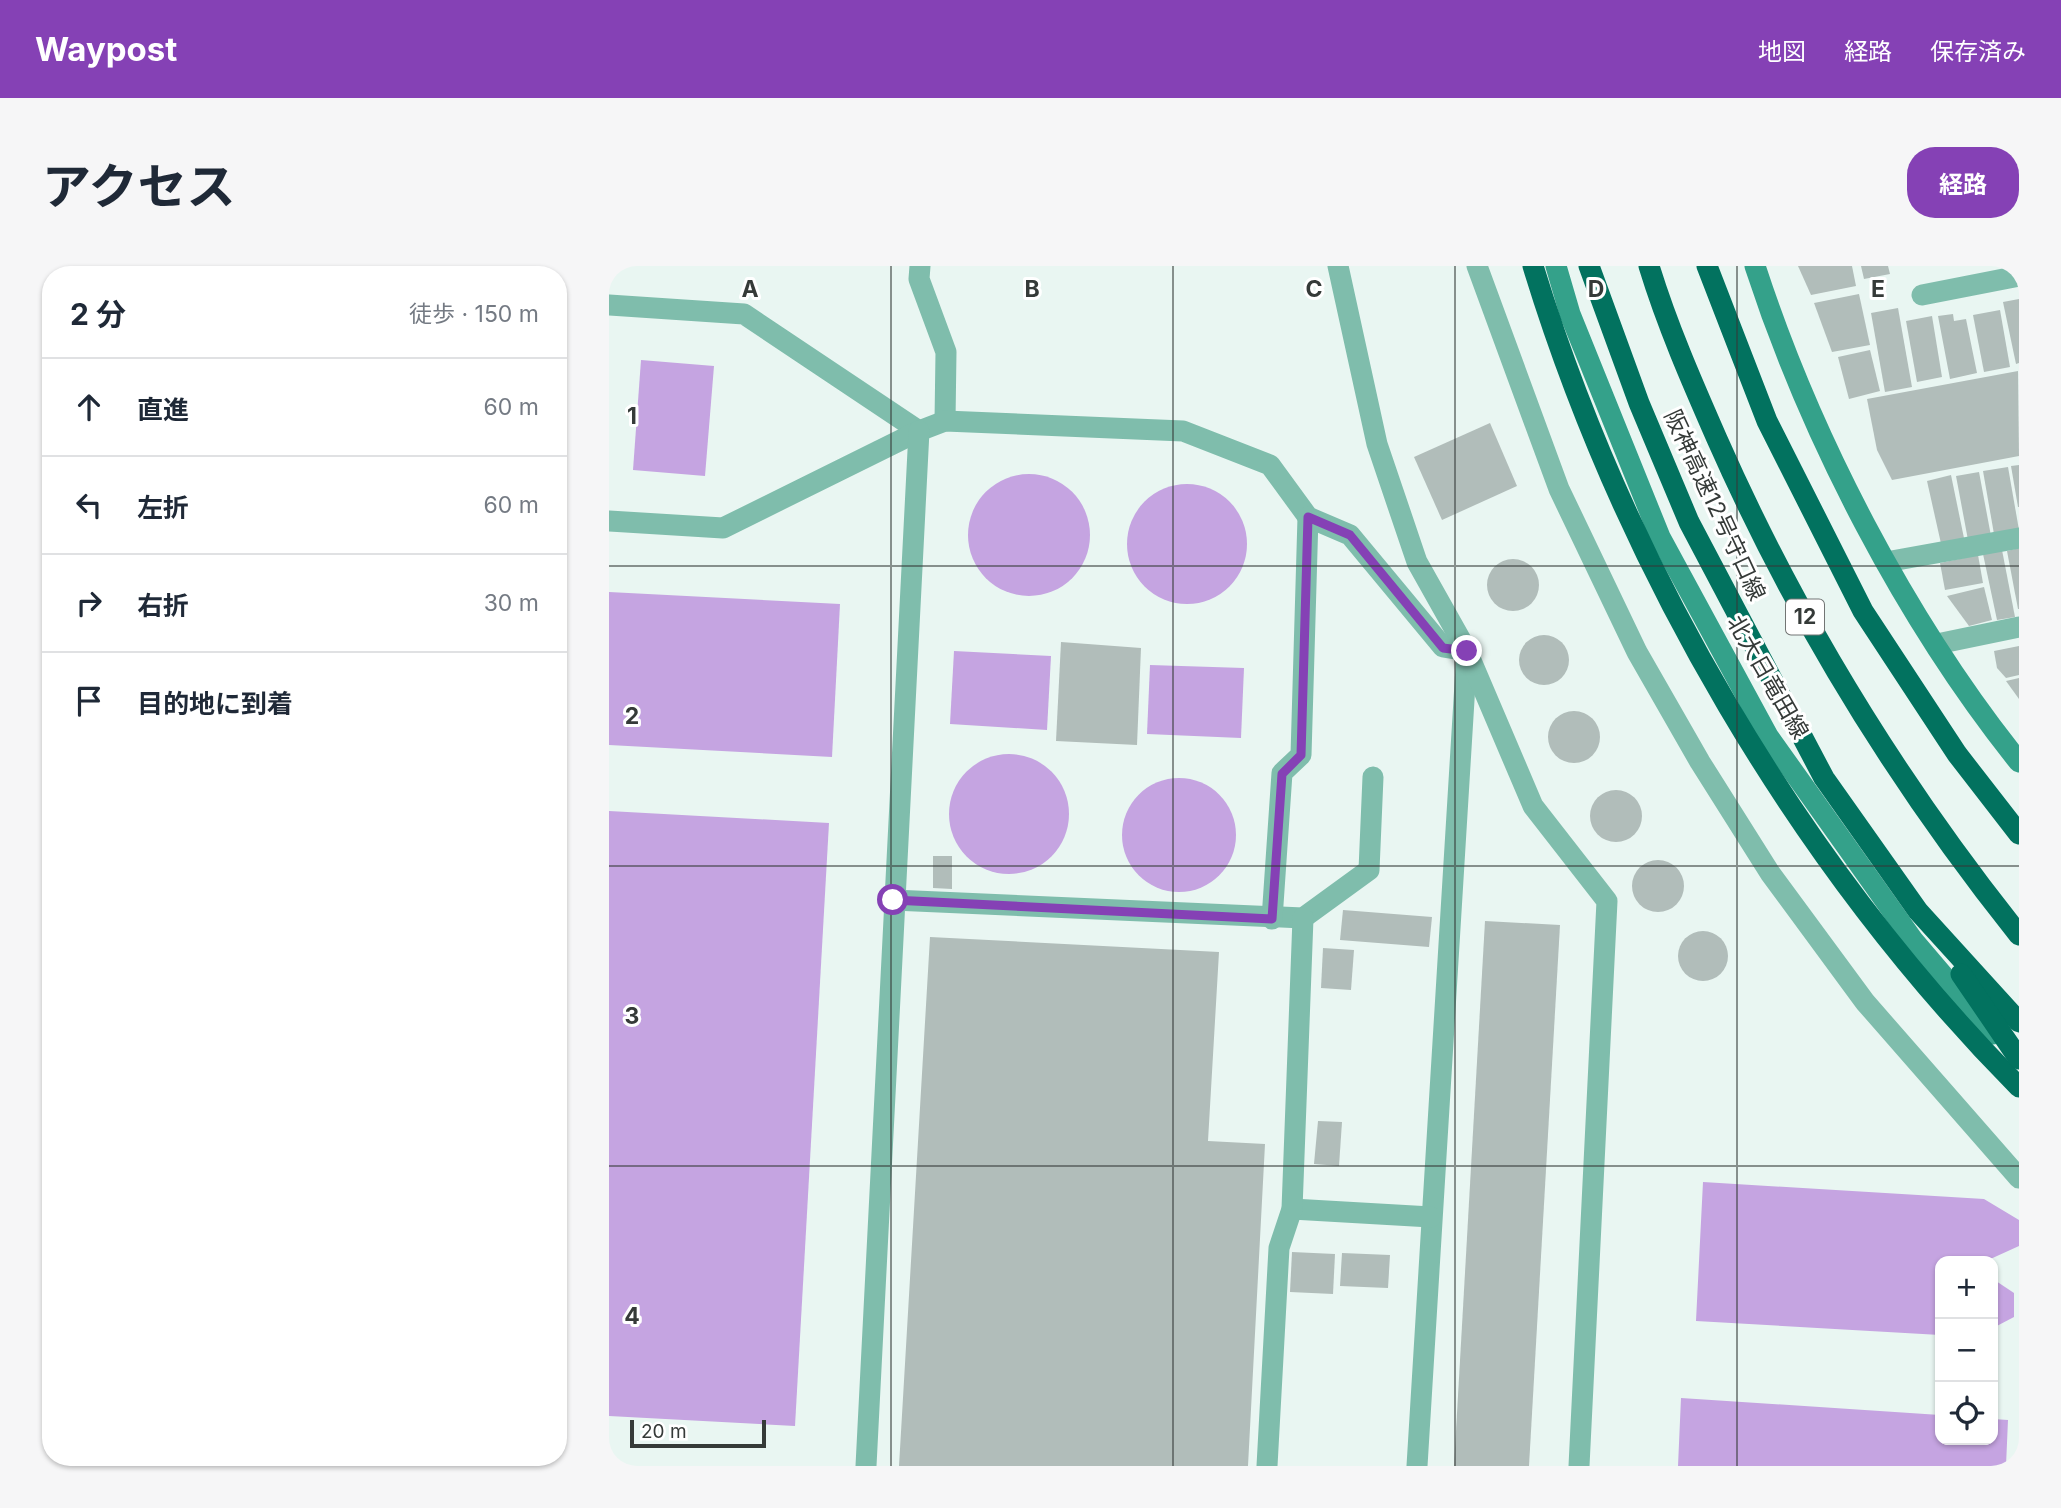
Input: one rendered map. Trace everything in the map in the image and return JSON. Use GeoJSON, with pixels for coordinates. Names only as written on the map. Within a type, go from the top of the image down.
{"type":"FeatureCollection","features":[{"type":"Feature","properties":{"kind":"highway"},"geometry":{"type":"LineString","coordinates":[[1533,266],[1590,428],[1624,505],[1693,642],[1753,748],[1820,852],[1901,957],[2019,1087]]}},
{"type":"Feature","properties":{"kind":"highway","name":"阪神高速12号守口線"},"geometry":{"type":"LineString","coordinates":[[1589,266],[1639,403],[1689,522],[1824,778],[1918,911],[2019,1022]]}},
{"type":"Feature","properties":{"kind":"highway","name":"阪神高速12号守口線"},"geometry":{"type":"LineString","coordinates":[[1649,266],[1694,387],[1742,497],[1808,625],[1854,705],[1912,793],[2019,935]]}},
{"type":"Feature","properties":{"kind":"highway"},"geometry":{"type":"LineString","coordinates":[[1707,266],[1767,421],[1863,611],[1957,754],[2019,834]]}},
{"type":"Feature","properties":{"kind":"highway"},"geometry":{"type":"LineString","coordinates":[[1918,911],[2019,1059]]}},
{"type":"Feature","properties":{"kind":"main road","name":"北大日竜田線"},"geometry":{"type":"LineString","coordinates":[[1556,266],[1570,314],[1660,537],[1768,736],[1913,940],[2019,1065]]}},
{"type":"Feature","properties":{"kind":"main road"},"geometry":{"type":"LineString","coordinates":[[1755,266],[1778,335],[1850,494],[1886,562],[1937,644],[2011,740],[2019,762]]}},
{"type":"Feature","properties":{"kind":"street"},"geometry":{"type":"LineString","coordinates":[[920,266],[919,279],[946,352],[946,421]]}},
{"type":"Feature","properties":{"kind":"street"},"geometry":{"type":"LineString","coordinates":[[1338,266],[1377,444],[1417,562],[1467,651],[1533,806],[1607,901],[1579,1466]]}},
{"type":"Feature","properties":{"kind":"street"},"geometry":{"type":"LineString","coordinates":[[1477,266],[1559,489],[1637,652],[1700,762],[1770,873],[1865,1002],[2019,1178]]}},
{"type":"Feature","properties":{"kind":"street"},"geometry":{"type":"LineString","coordinates":[[1922,295],[2019,276]]}},
{"type":"Feature","properties":{"kind":"street"},"geometry":{"type":"LineString","coordinates":[[609,305],[744,313],[919,430]]}},
{"type":"Feature","properties":{"kind":"street"},"geometry":{"type":"LineString","coordinates":[[609,521],[723,528],[919,430],[946,421],[1183,431],[1270,465],[1308,517],[1350,535],[1443,648],[1467,651]]}},
{"type":"Feature","properties":{"kind":"street"},"geometry":{"type":"LineString","coordinates":[[866,1466],[919,430]]}},
{"type":"Feature","properties":{"kind":"street"},"geometry":{"type":"LineString","coordinates":[[1272,919],[1282,774],[1301,755],[1308,517]]}},
{"type":"Feature","properties":{"kind":"street"},"geometry":{"type":"LineString","coordinates":[[1886,562],[2019,538]]}},
{"type":"Feature","properties":{"kind":"street"},"geometry":{"type":"LineString","coordinates":[[1937,644],[2019,627]]}},
{"type":"Feature","properties":{"kind":"street"},"geometry":{"type":"LineString","coordinates":[[1417,1466],[1467,651]]}},
{"type":"Feature","properties":{"kind":"street"},"geometry":{"type":"LineString","coordinates":[[893,900],[1272,919],[1303,918],[1369,870],[1373,777]]}},
{"type":"Feature","properties":{"kind":"street"},"geometry":{"type":"LineString","coordinates":[[1267,1466],[1279,1248],[1291,1209],[1303,918]]}},
{"type":"Feature","properties":{"kind":"street"},"geometry":{"type":"LineString","coordinates":[[1291,1209],[1431,1217]]}},
{"type":"Feature","properties":{"kind":"shaded area"},"geometry":{"type":"Polygon","coordinates":[[[641,360],[714,366],[705,476],[633,470],[641,360]]]}},
{"type":"Feature","properties":{"kind":"shaded area"},"geometry":{"type":"Polygon","coordinates":[[[1029,474],[1052,478],[1072,492],[1086,512],[1090,535],[1086,558],[1072,578],[1052,592],[1029,596],[1006,592],[986,578],[972,558],[968,535],[972,512],[986,492],[1006,478],[1029,474]]]}},
{"type":"Feature","properties":{"kind":"shaded area"},"geometry":{"type":"Polygon","coordinates":[[[1187,484],[1210,489],[1229,502],[1242,521],[1247,544],[1242,567],[1229,586],[1210,599],[1187,604],[1164,599],[1145,586],[1132,567],[1127,544],[1132,521],[1145,502],[1164,489],[1187,484]]]}},
{"type":"Feature","properties":{"kind":"shaded area"},"geometry":{"type":"Polygon","coordinates":[[[609,592],[840,604],[832,757],[609,745],[609,592]]]}},
{"type":"Feature","properties":{"kind":"shaded area"},"geometry":{"type":"Polygon","coordinates":[[[954,651],[1051,656],[1047,730],[950,724],[954,651]]]}},
{"type":"Feature","properties":{"kind":"shaded area"},"geometry":{"type":"Polygon","coordinates":[[[1150,665],[1244,668],[1241,738],[1147,734],[1150,665]]]}},
{"type":"Feature","properties":{"kind":"shaded area"},"geometry":{"type":"Polygon","coordinates":[[[1009,754],[1032,759],[1051,772],[1064,791],[1069,814],[1064,837],[1051,856],[1032,869],[1009,874],[986,869],[967,856],[954,837],[949,814],[954,791],[967,772],[986,759],[1009,754]]]}},
{"type":"Feature","properties":{"kind":"shaded area"},"geometry":{"type":"Polygon","coordinates":[[[1179,778],[1201,782],[1219,795],[1232,813],[1236,835],[1232,857],[1219,875],[1201,888],[1179,892],[1157,888],[1139,875],[1126,857],[1122,835],[1126,813],[1139,795],[1157,782],[1179,778]]]}},
{"type":"Feature","properties":{"kind":"shaded area"},"geometry":{"type":"Polygon","coordinates":[[[609,811],[829,823],[795,1426],[609,1416],[609,811]]]}},
{"type":"Feature","properties":{"kind":"shaded area"},"geometry":{"type":"Polygon","coordinates":[[[1703,1182],[1984,1199],[2019,1220],[2019,1246],[1997,1256],[1935,1256],[1935,1335],[1696,1321],[1703,1182]]]}},
{"type":"Feature","properties":{"kind":"shaded area"},"geometry":{"type":"Polygon","coordinates":[[[1998,1282],[2014,1293],[2014,1317],[1998,1325],[1998,1282]]]}},
{"type":"Feature","properties":{"kind":"shaded area"},"geometry":{"type":"Polygon","coordinates":[[[1681,1398],[1935,1415],[1935,1445],[1998,1445],[1998,1419],[2008,1420],[2006,1466],[1678,1466],[1681,1398]]]}},
{"type":"Feature","properties":{"kind":"building"},"geometry":{"type":"Polygon","coordinates":[[[1798,266],[1852,266],[1856,286],[1811,295],[1798,266]]]}},
{"type":"Feature","properties":{"kind":"building"},"geometry":{"type":"Polygon","coordinates":[[[1861,266],[1888,266],[1890,274],[1864,279],[1861,266]]]}},
{"type":"Feature","properties":{"kind":"building"},"geometry":{"type":"Polygon","coordinates":[[[1859,294],[1870,345],[1832,352],[1814,303],[1859,294]]]}},
{"type":"Feature","properties":{"kind":"building"},"geometry":{"type":"Polygon","coordinates":[[[2019,299],[2019,363],[2016,364],[2003,302],[2019,299]]]}},
{"type":"Feature","properties":{"kind":"building"},"geometry":{"type":"Polygon","coordinates":[[[1898,308],[1912,387],[1885,392],[1871,313],[1898,308]]]}},
{"type":"Feature","properties":{"kind":"building"},"geometry":{"type":"Polygon","coordinates":[[[2000,310],[2010,367],[1984,372],[1973,315],[2000,310]]]}},
{"type":"Feature","properties":{"kind":"building"},"geometry":{"type":"Polygon","coordinates":[[[1953,314],[1954,321],[1966,319],[1977,373],[1950,379],[1938,316],[1953,314]]]}},
{"type":"Feature","properties":{"kind":"building"},"geometry":{"type":"Polygon","coordinates":[[[1932,316],[1942,377],[1917,382],[1906,321],[1932,316]]]}},
{"type":"Feature","properties":{"kind":"building"},"geometry":{"type":"Polygon","coordinates":[[[1870,350],[1880,391],[1849,399],[1838,357],[1870,350]]]}},
{"type":"Feature","properties":{"kind":"building"},"geometry":{"type":"Polygon","coordinates":[[[2018,371],[2019,456],[1892,480],[1877,450],[1867,399],[2018,371]]]}},
{"type":"Feature","properties":{"kind":"building"},"geometry":{"type":"Polygon","coordinates":[[[1490,423],[1517,486],[1442,520],[1414,457],[1490,423]]]}},
{"type":"Feature","properties":{"kind":"building"},"geometry":{"type":"Polygon","coordinates":[[[2019,465],[2019,507],[2018,507],[2011,466],[2019,465]]]}},
{"type":"Feature","properties":{"kind":"building"},"geometry":{"type":"Polygon","coordinates":[[[2008,467],[2019,530],[1994,534],[1983,471],[2008,467]]]}},
{"type":"Feature","properties":{"kind":"building"},"geometry":{"type":"Polygon","coordinates":[[[1979,472],[1991,536],[1968,540],[1956,476],[1979,472]]]}},
{"type":"Feature","properties":{"kind":"building"},"geometry":{"type":"Polygon","coordinates":[[[1951,475],[1965,543],[1942,548],[1927,481],[1951,475]]]}},
{"type":"Feature","properties":{"kind":"building"},"geometry":{"type":"Polygon","coordinates":[[[2019,548],[2019,609],[2018,609],[2007,551],[2019,548]]]}},
{"type":"Feature","properties":{"kind":"building"},"geometry":{"type":"Polygon","coordinates":[[[2002,550],[2015,617],[1997,620],[1983,554],[2002,550]]]}},
{"type":"Feature","properties":{"kind":"building"},"geometry":{"type":"Polygon","coordinates":[[[1978,555],[1983,583],[1945,590],[1940,563],[1978,555]]]}},
{"type":"Feature","properties":{"kind":"building"},"geometry":{"type":"Polygon","coordinates":[[[1513,559],[1523,561],[1531,567],[1537,575],[1537,595],[1531,603],[1523,609],[1513,611],[1503,609],[1495,603],[1489,595],[1487,585],[1489,575],[1495,567],[1503,561],[1513,559]]]}},
{"type":"Feature","properties":{"kind":"building"},"geometry":{"type":"Polygon","coordinates":[[[1984,587],[1992,620],[1969,626],[1947,596],[1984,587]]]}},
{"type":"Feature","properties":{"kind":"building"},"geometry":{"type":"Polygon","coordinates":[[[1544,635],[1562,642],[1569,660],[1562,678],[1544,685],[1526,678],[1519,660],[1526,642],[1544,635]]]}},
{"type":"Feature","properties":{"kind":"building"},"geometry":{"type":"Polygon","coordinates":[[[1061,642],[1141,648],[1137,745],[1056,741],[1061,642]]]}},
{"type":"Feature","properties":{"kind":"building"},"geometry":{"type":"Polygon","coordinates":[[[2019,646],[2019,675],[2006,678],[1997,668],[1994,651],[2019,646]]]}},
{"type":"Feature","properties":{"kind":"building"},"geometry":{"type":"Polygon","coordinates":[[[2019,678],[2019,699],[2006,681],[2019,678]]]}},
{"type":"Feature","properties":{"kind":"building"},"geometry":{"type":"Polygon","coordinates":[[[1574,711],[1584,713],[1592,719],[1598,727],[1598,747],[1592,755],[1584,761],[1574,763],[1564,761],[1556,755],[1550,747],[1548,737],[1550,727],[1556,719],[1564,713],[1574,711]]]}},
{"type":"Feature","properties":{"kind":"building"},"geometry":{"type":"Polygon","coordinates":[[[1616,790],[1626,792],[1634,798],[1640,806],[1640,826],[1634,834],[1626,840],[1616,842],[1606,840],[1598,834],[1592,826],[1590,816],[1592,806],[1598,798],[1606,792],[1616,790]]]}},
{"type":"Feature","properties":{"kind":"building"},"geometry":{"type":"Polygon","coordinates":[[[933,856],[952,856],[952,889],[933,888],[933,856]]]}},
{"type":"Feature","properties":{"kind":"building"},"geometry":{"type":"Polygon","coordinates":[[[1658,860],[1668,862],[1676,868],[1682,876],[1682,896],[1676,904],[1668,910],[1658,912],[1648,910],[1640,904],[1634,896],[1632,886],[1634,876],[1640,868],[1648,862],[1658,860]]]}},
{"type":"Feature","properties":{"kind":"building"},"geometry":{"type":"Polygon","coordinates":[[[1343,910],[1432,917],[1429,947],[1340,940],[1343,910]]]}},
{"type":"Feature","properties":{"kind":"building"},"geometry":{"type":"Polygon","coordinates":[[[1485,921],[1560,925],[1529,1466],[1454,1466],[1485,921]]]}},
{"type":"Feature","properties":{"kind":"building"},"geometry":{"type":"Polygon","coordinates":[[[1703,931],[1721,938],[1728,956],[1721,974],[1703,981],[1685,974],[1678,956],[1685,938],[1703,931]]]}},
{"type":"Feature","properties":{"kind":"building"},"geometry":{"type":"Polygon","coordinates":[[[930,937],[1219,952],[1208,1141],[1265,1144],[1248,1466],[899,1466],[930,937]]]}},
{"type":"Feature","properties":{"kind":"building"},"geometry":{"type":"Polygon","coordinates":[[[1323,948],[1354,950],[1351,990],[1321,988],[1323,948]]]}},
{"type":"Feature","properties":{"kind":"building"},"geometry":{"type":"Polygon","coordinates":[[[1318,1121],[1342,1122],[1339,1166],[1314,1164],[1318,1121]]]}},
{"type":"Feature","properties":{"kind":"building"},"geometry":{"type":"Polygon","coordinates":[[[1292,1252],[1335,1254],[1333,1294],[1290,1292],[1292,1252]]]}},
{"type":"Feature","properties":{"kind":"building"},"geometry":{"type":"Polygon","coordinates":[[[1342,1253],[1390,1255],[1388,1288],[1340,1286],[1342,1253]]]}},
{"type":"Feature","properties":{"kind":"route"},"geometry":{"type":"LineString","coordinates":[[893,900],[1272,919],[1282,774],[1301,755],[1308,517],[1350,535],[1443,648],[1467,651]]}}]}
